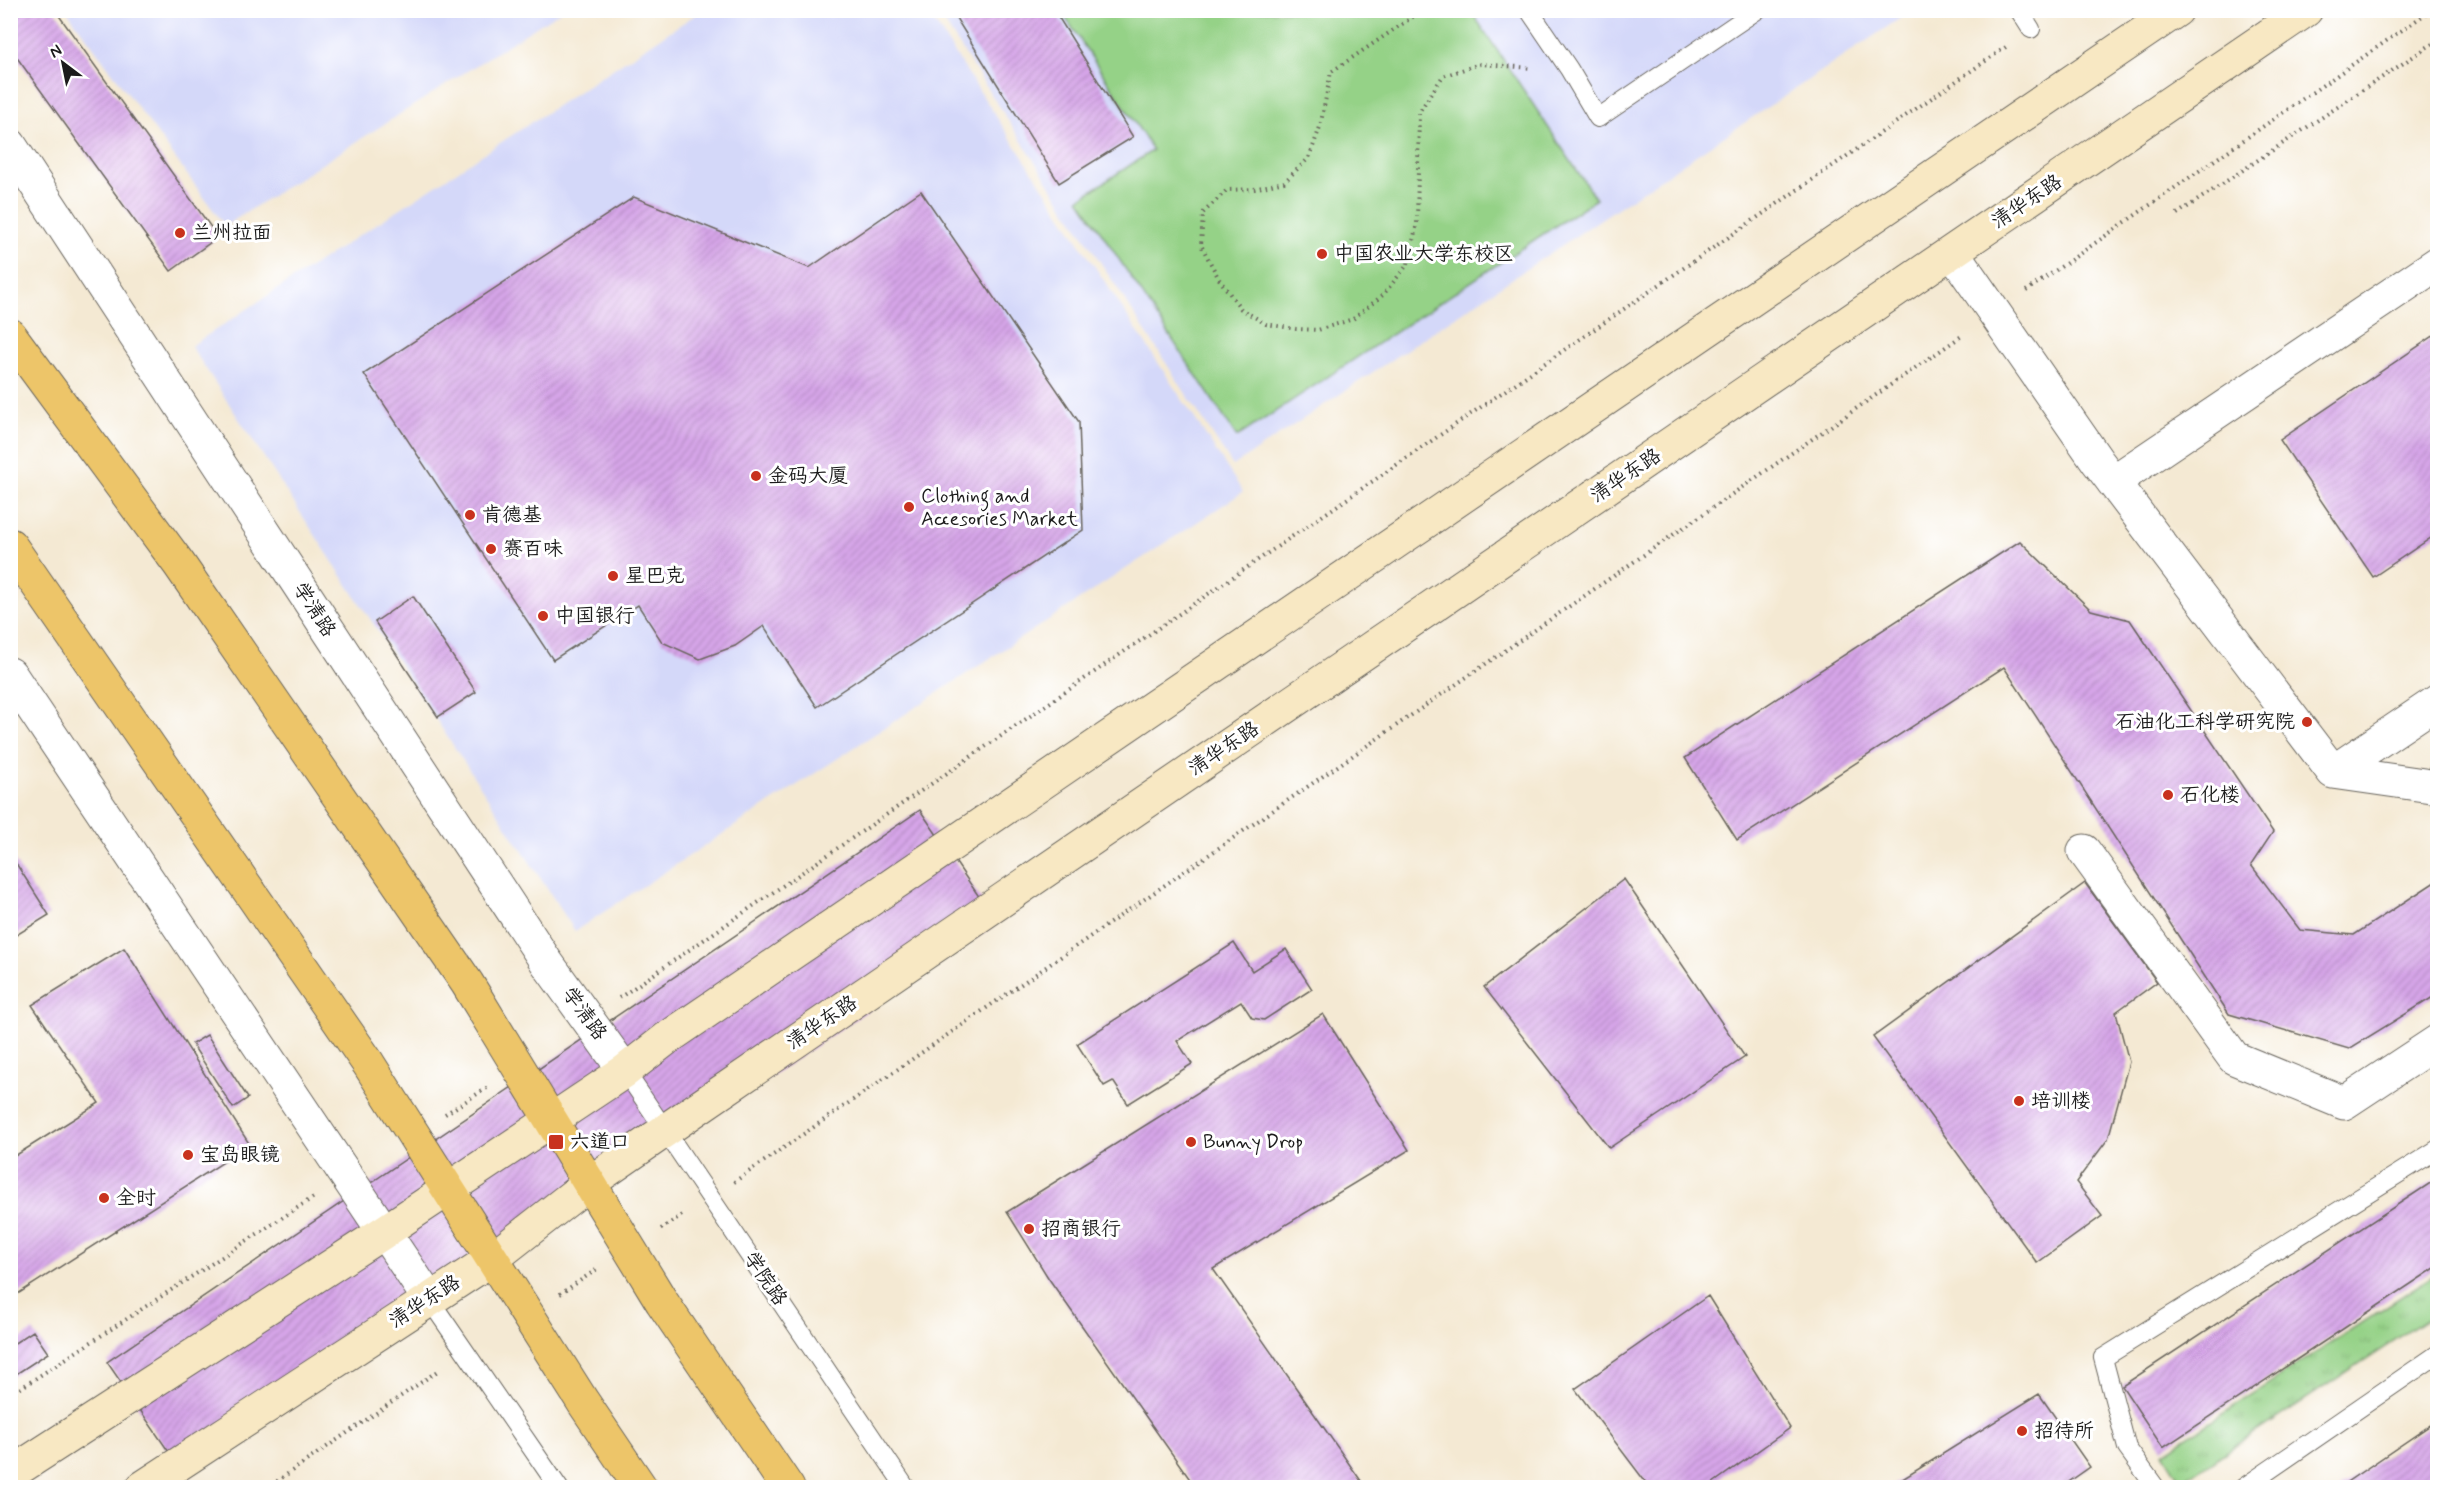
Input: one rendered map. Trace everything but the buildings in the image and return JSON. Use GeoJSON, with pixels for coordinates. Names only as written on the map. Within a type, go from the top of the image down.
{"type":"FeatureCollection","features":[{"type":"Feature","properties":{"kind":"main road"},"geometry":{"type":"LineString","coordinates":[[10,1474],[384,1232],[625,1071],[666,1039],[2177,10]]}},
{"type":"Feature","properties":{"kind":"main road","name":"清华东路"},"geometry":{"type":"LineString","coordinates":[[142,1488],[492,1259],[589,1183],[2306,10]]}},
{"type":"Feature","properties":{"kind":"main road"},"geometry":{"type":"LineString","coordinates":[[10,335],[179,564],[467,983],[662,1302],[788,1488]]}},
{"type":"Feature","properties":{"kind":"main road"},"geometry":{"type":"LineString","coordinates":[[10,545],[368,1063],[527,1315],[641,1488]]}},
{"type":"Feature","properties":{"kind":"street","name":"学清路"},"geometry":{"type":"LineString","coordinates":[[10,145],[410,756],[548,963],[625,1071]]}},
{"type":"Feature","properties":{"kind":"street"},"geometry":{"type":"LineString","coordinates":[[1953,253],[2112,482],[2333,772],[2438,787]]}},
{"type":"Feature","properties":{"kind":"street"},"geometry":{"type":"LineString","coordinates":[[2112,482],[2438,263]]}},
{"type":"Feature","properties":{"kind":"street"},"geometry":{"type":"LineString","coordinates":[[10,674],[429,1299]]}},
{"type":"Feature","properties":{"kind":"street"},"geometry":{"type":"LineString","coordinates":[[2333,772],[2438,701]]}},
{"type":"Feature","properties":{"kind":"street"},"geometry":{"type":"LineString","coordinates":[[2084,851],[2234,1058],[2344,1104],[2438,1041]]}},
{"type":"Feature","properties":{"kind":"lane"},"geometry":{"type":"LineString","coordinates":[[1529,10],[1569,69],[1598,118],[1757,10]]}},
{"type":"Feature","properties":{"kind":"lane"},"geometry":{"type":"LineString","coordinates":[[2019,10],[2031,29]]}},
{"type":"Feature","properties":{"kind":"lane","name":"学院路"},"geometry":{"type":"LineString","coordinates":[[625,1071],[906,1488]]}},
{"type":"Feature","properties":{"kind":"lane"},"geometry":{"type":"LineString","coordinates":[[2156,1488],[2127,1448],[2103,1358],[2438,1149]]}},
{"type":"Feature","properties":{"kind":"lane"},"geometry":{"type":"LineString","coordinates":[[429,1299],[558,1488]]}},
{"type":"Feature","properties":{"kind":"lane"},"geometry":{"type":"LineString","coordinates":[[2243,1488],[2438,1354]]}},
{"type":"Feature","properties":{"kind":"path"},"geometry":{"type":"LineString","coordinates":[[1423,10],[1331,72],[1320,127],[1309,158],[1284,182],[1254,189],[1227,190],[1203,213],[1201,245],[1219,279],[1242,309],[1266,324],[1318,330],[1353,319],[1383,295],[1408,264],[1417,223],[1419,112],[1443,76],[1480,64],[1519,68],[1569,69]]}},
{"type":"Feature","properties":{"kind":"path"},"geometry":{"type":"LineString","coordinates":[[527,1315],[711,1197],[2431,10]]}},
{"type":"Feature","properties":{"kind":"path"},"geometry":{"type":"LineString","coordinates":[[588,1019],[2031,29]]}},
{"type":"Feature","properties":{"kind":"path"},"geometry":{"type":"LineString","coordinates":[[2177,214],[2438,40]]}},
{"type":"Feature","properties":{"kind":"path"},"geometry":{"type":"LineString","coordinates":[[412,1134],[519,1068]]}},
{"type":"Feature","properties":{"kind":"path"},"geometry":{"type":"LineString","coordinates":[[10,1395],[346,1176]]}},
{"type":"Feature","properties":{"kind":"path"},"geometry":{"type":"LineString","coordinates":[[267,1488],[465,1353]]}},
{"type":"Feature","properties":{"kind":"shaded area"},"geometry":{"type":"Polygon","coordinates":[[[67,11],[561,11],[225,226],[67,11]]]}},
{"type":"Feature","properties":{"kind":"shaded area"},"geometry":{"type":"Polygon","coordinates":[[[701,11],[927,11],[1243,492],[575,931],[191,346],[701,11]]]}},
{"type":"Feature","properties":{"kind":"shaded area","name":"中国农业大学东校区"},"geometry":{"type":"Polygon","coordinates":[[[937,11],[1911,11],[1233,466],[937,11]]]}},
{"type":"Feature","properties":{"kind":"green space","name":"中国农业大学东校区"},"geometry":{"type":"Polygon","coordinates":[[[1061,11],[1471,11],[1596,199],[1237,437],[1079,199],[1153,150],[1061,11]]]}},
{"type":"Feature","properties":{"kind":"green space"},"geometry":{"type":"Polygon","coordinates":[[[2437,1273],[2437,1312],[2181,1482],[2163,1453],[2437,1273]]]}},
{"type":"Feature","properties":{"kind":"place","name":"兰州拉面"},"geometry":{"type":"Point","coordinates":[180,233]}},
{"type":"Feature","properties":{"kind":"place","name":"中国农业大学东校区"},"geometry":{"type":"Point","coordinates":[1322,254]}},
{"type":"Feature","properties":{"kind":"place","name":"金码大厦"},"geometry":{"type":"Point","coordinates":[756,476]}},
{"type":"Feature","properties":{"kind":"place","name":"Clothing and Accesories Market"},"geometry":{"type":"Point","coordinates":[909,507]}},
{"type":"Feature","properties":{"kind":"place","name":"肯德基"},"geometry":{"type":"Point","coordinates":[470,515]}},
{"type":"Feature","properties":{"kind":"place","name":"赛百味"},"geometry":{"type":"Point","coordinates":[491,549]}},
{"type":"Feature","properties":{"kind":"place","name":"星巴克"},"geometry":{"type":"Point","coordinates":[613,576]}},
{"type":"Feature","properties":{"kind":"place","name":"中国银行"},"geometry":{"type":"Point","coordinates":[543,616]}},
{"type":"Feature","properties":{"kind":"place","name":"石油化工科学研究院"},"geometry":{"type":"Point","coordinates":[2307,722]}},
{"type":"Feature","properties":{"kind":"place","name":"石化楼"},"geometry":{"type":"Point","coordinates":[2168,795]}},
{"type":"Feature","properties":{"kind":"place","name":"培训楼"},"geometry":{"type":"Point","coordinates":[2019,1101]}},
{"type":"Feature","properties":{"kind":"place","name":"六道口"},"geometry":{"type":"Point","coordinates":[556,1142]}},
{"type":"Feature","properties":{"kind":"place","name":"Bunny Drop"},"geometry":{"type":"Point","coordinates":[1191,1142]}},
{"type":"Feature","properties":{"kind":"place","name":"宝岛眼镜"},"geometry":{"type":"Point","coordinates":[188,1155]}},
{"type":"Feature","properties":{"kind":"place","name":"全时"},"geometry":{"type":"Point","coordinates":[104,1198]}},
{"type":"Feature","properties":{"kind":"place","name":"招商银行"},"geometry":{"type":"Point","coordinates":[1029,1229]}},
{"type":"Feature","properties":{"kind":"place","name":"招待所"},"geometry":{"type":"Point","coordinates":[2022,1431]}}]}
